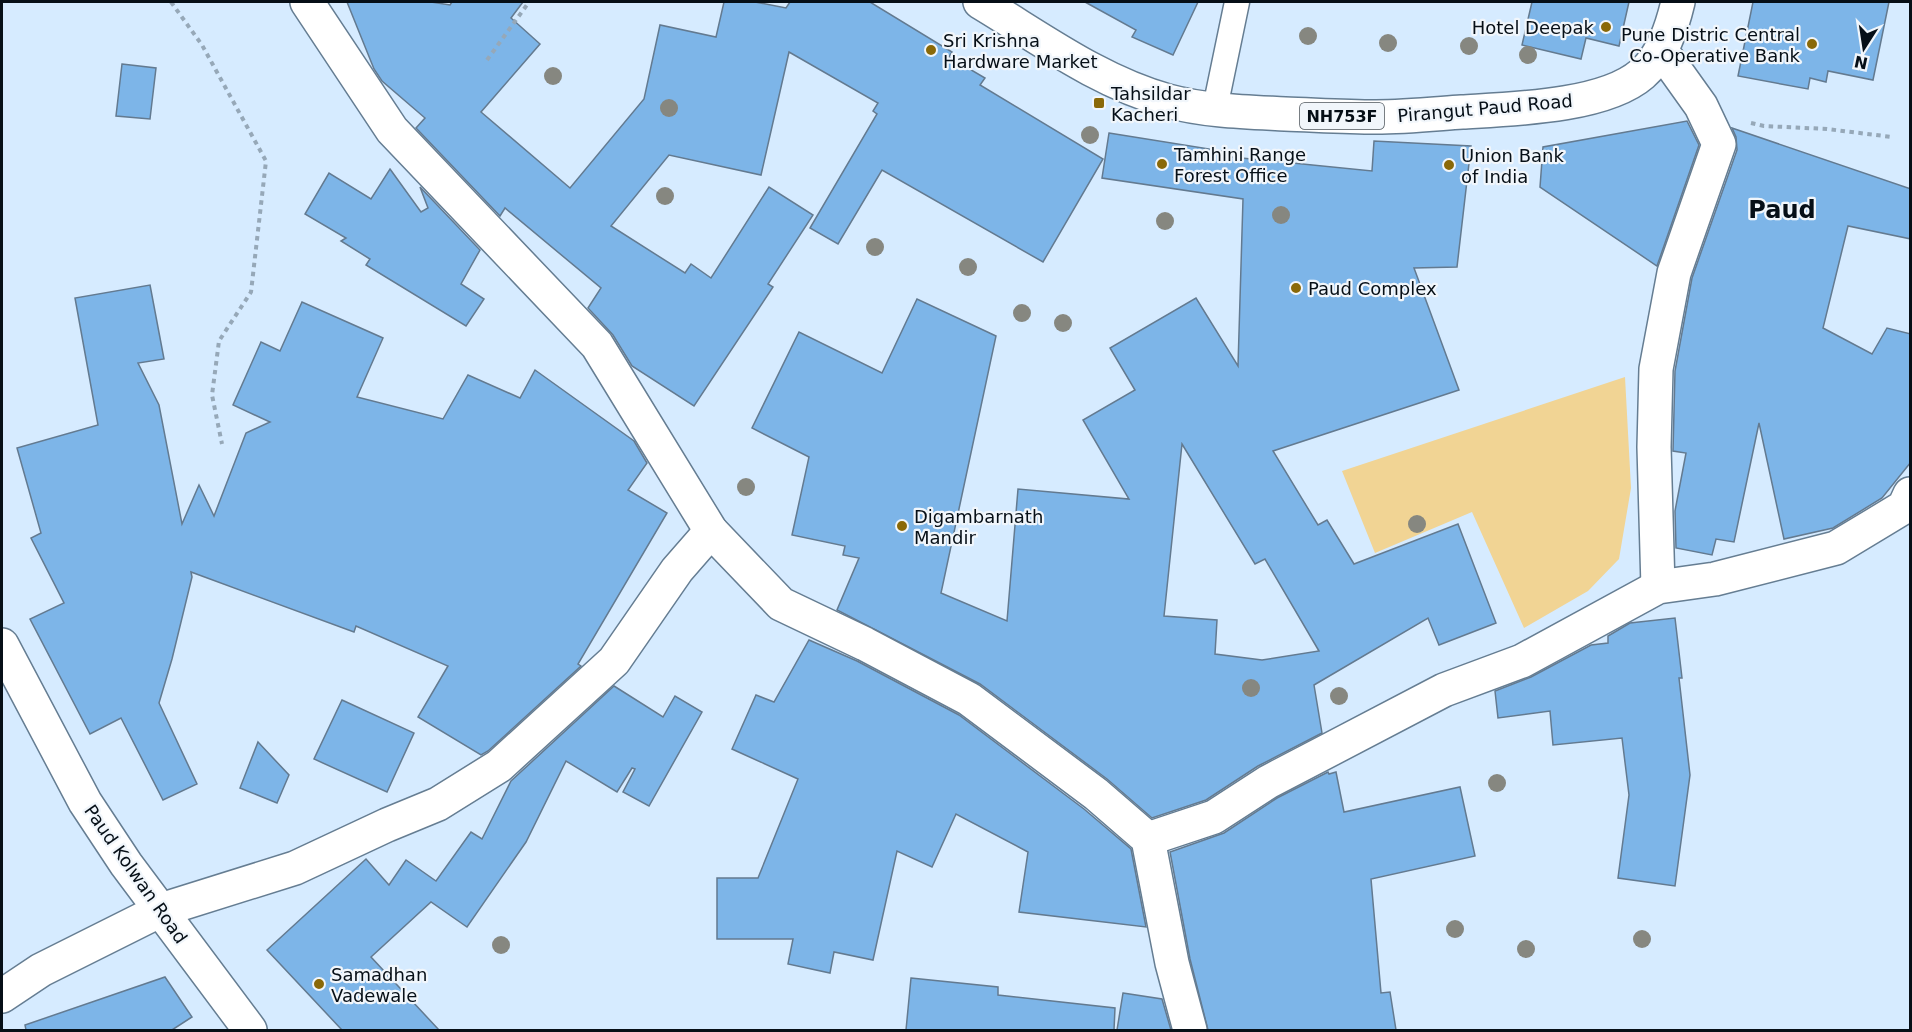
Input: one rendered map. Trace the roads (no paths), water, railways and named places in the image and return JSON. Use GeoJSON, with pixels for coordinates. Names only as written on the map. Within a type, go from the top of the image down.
{"type":"FeatureCollection","features":[{"type":"Feature","properties":{"kind":"street"},"geometry":{"type":"LineString","coordinates":[[307,2],[392,130],[597,345],[711,531],[781,604],[865,644],[969,699],[1096,794],[1148,839],[1172,963],[1190,1030]]}},
{"type":"Feature","properties":{"kind":"street","name":"Pirangut Paud Road"},"geometry":{"type":"LineString","coordinates":[[980,2],[1122,86],[1170,101],[1248,112],[1377,117],[1522,108],[1585,99],[1617,88],[1642,74],[1661,50],[1678,2]]}},
{"type":"Feature","properties":{"kind":"street"},"geometry":{"type":"LineString","coordinates":[[1658,586],[1654,447],[1656,369],[1674,273],[1719,144],[1706,114],[1661,50]]}},
{"type":"Feature","properties":{"kind":"street"},"geometry":{"type":"LineString","coordinates":[[1148,839],[1214,817],[1268,782],[1444,690],[1522,661],[1658,586],[1715,579],[1836,548],[1908,505]]}},
{"type":"Feature","properties":{"kind":"street"},"geometry":{"type":"LineString","coordinates":[[2,996],[41,970],[161,910],[295,867],[438,804],[499,766],[614,662],[677,570],[711,531]]}},
{"type":"Feature","properties":{"kind":"street","name":"Paud Kolwan Road"},"geometry":{"type":"LineString","coordinates":[[2,645],[85,802],[126,864],[250,1030]]}},
{"type":"Feature","properties":{"kind":"lane"},"geometry":{"type":"LineString","coordinates":[[1215,108],[1237,2]]}},
{"type":"Feature","properties":{"kind":"place","name":"Hotel Deepak"},"geometry":{"type":"Point","coordinates":[1606,27]}},
{"type":"Feature","properties":{"kind":"place","name":"Pune Distric Central Co-Operative Bank"},"geometry":{"type":"Point","coordinates":[1812,44]}},
{"type":"Feature","properties":{"kind":"place","name":"Sri Krishna Hardware Market"},"geometry":{"type":"Point","coordinates":[931,50]}},
{"type":"Feature","properties":{"kind":"place","name":"Tahsildar Kacheri"},"geometry":{"type":"Point","coordinates":[1099,103]}},
{"type":"Feature","properties":{"kind":"place","name":"Tamhini Range Forest Office"},"geometry":{"type":"Point","coordinates":[1162,164]}},
{"type":"Feature","properties":{"kind":"place","name":"Union Bank of India"},"geometry":{"type":"Point","coordinates":[1449,165]}},
{"type":"Feature","properties":{"kind":"place","name":"Paud Complex"},"geometry":{"type":"Point","coordinates":[1296,288]}},
{"type":"Feature","properties":{"kind":"place","name":"Digambarnath Mandir"},"geometry":{"type":"Point","coordinates":[902,526]}},
{"type":"Feature","properties":{"kind":"place","name":"Samadhan Vadewale"},"geometry":{"type":"Point","coordinates":[319,984]}},
{"type":"Feature","properties":{"kind":"district","name":"Paud"},"geometry":{"type":"Point","coordinates":[1782,210]}}]}
